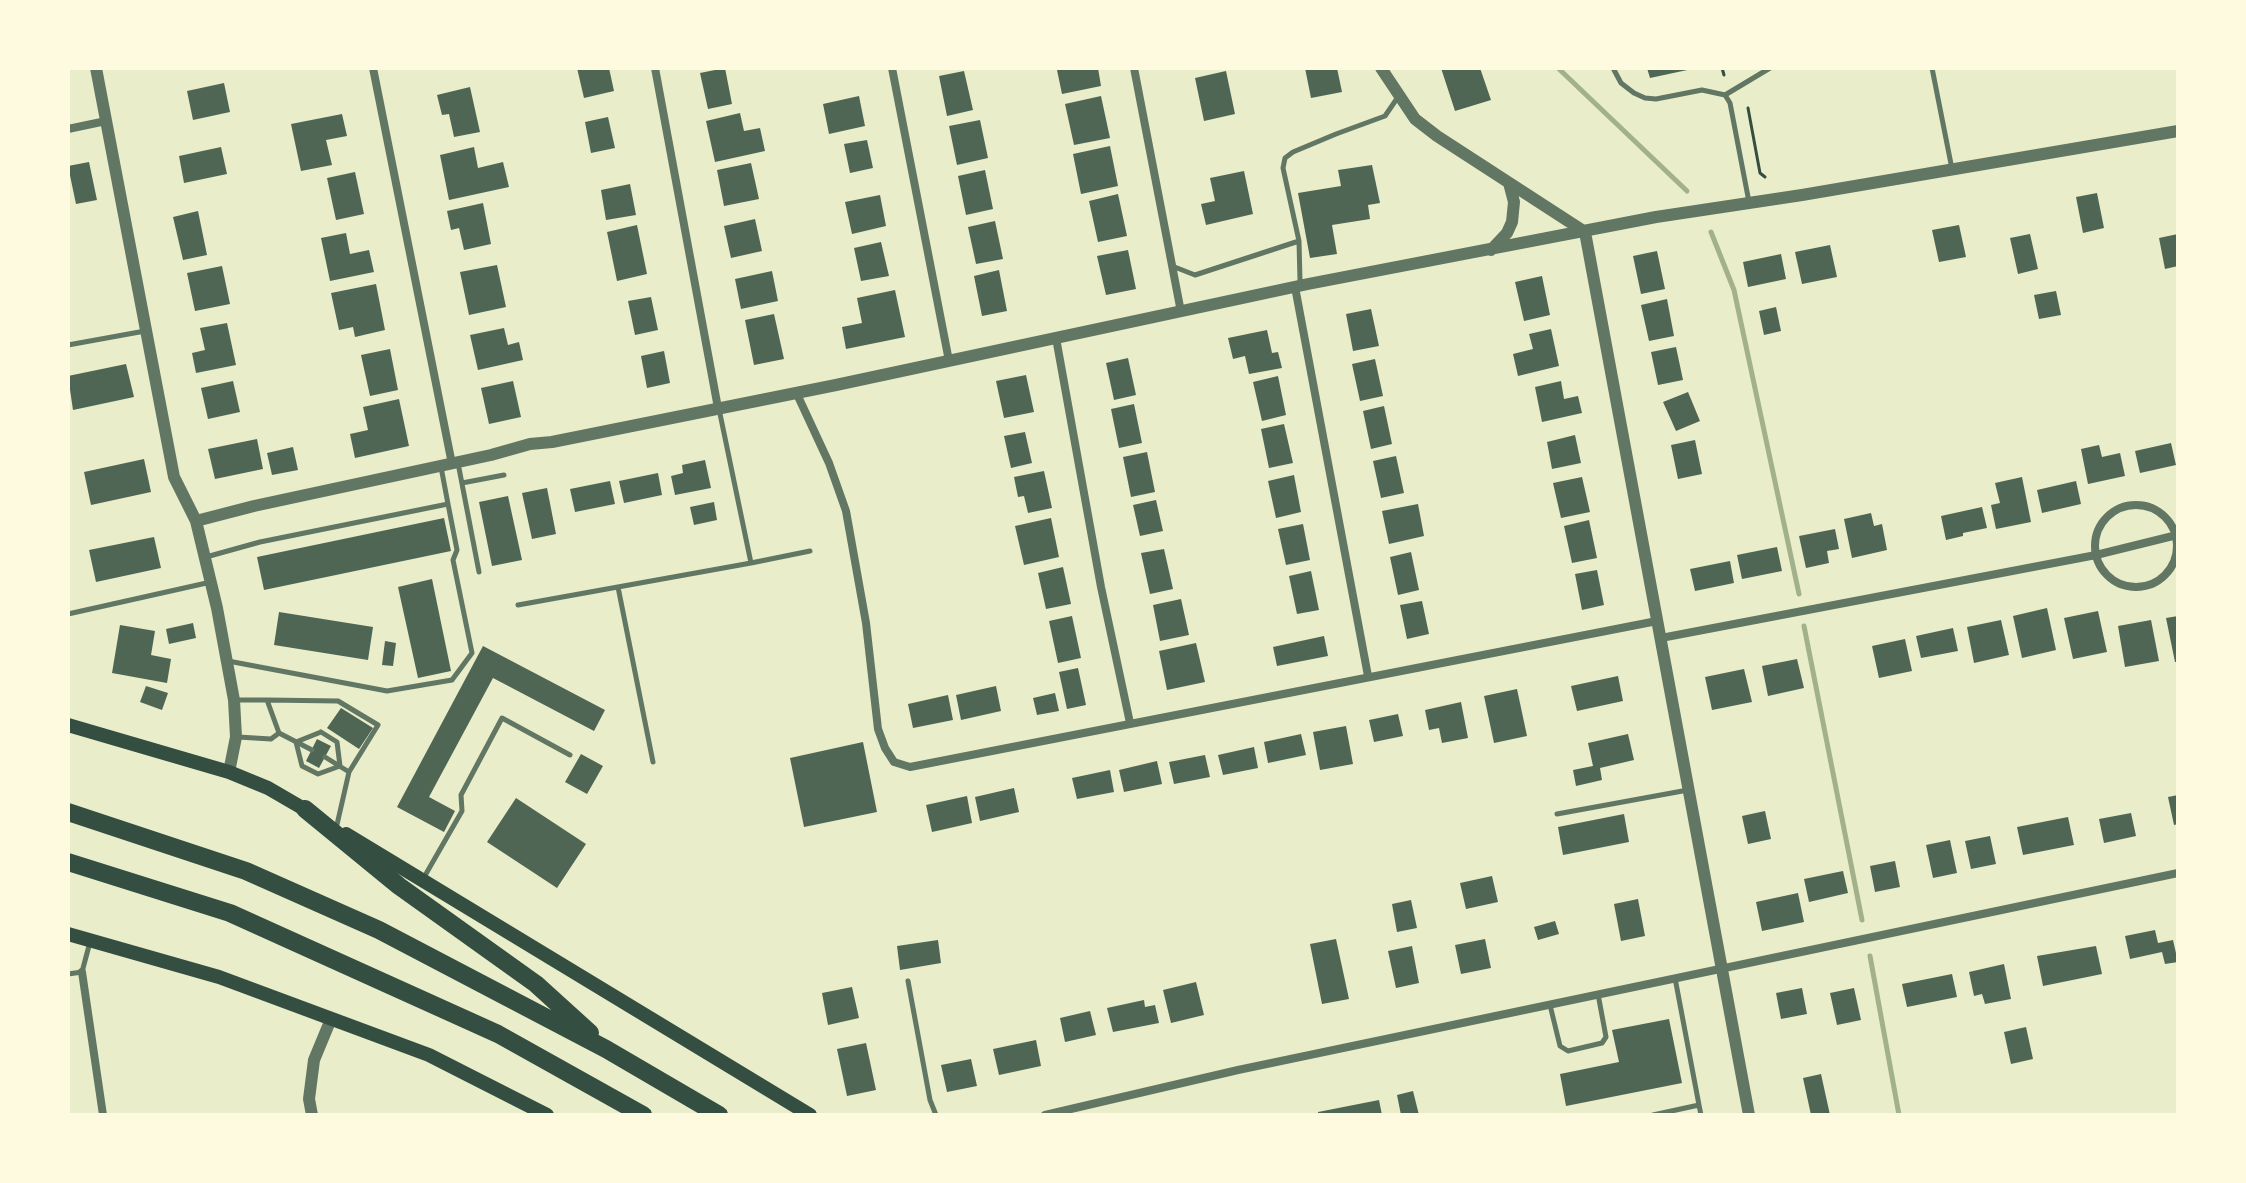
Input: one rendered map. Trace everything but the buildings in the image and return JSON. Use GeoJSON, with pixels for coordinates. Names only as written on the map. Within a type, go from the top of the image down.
{"type":"FeatureCollection","features":[{"type":"Feature","properties":{"kind":"highway"},"geometry":{"type":"LineString","coordinates":[[305,809],[336,831],[399,886],[536,984],[606,1049]]}},
{"type":"Feature","properties":{"kind":"highway"},"geometry":{"type":"LineString","coordinates":[[68,812],[259,877],[379,930],[606,1049],[719,1115]]}},
{"type":"Feature","properties":{"kind":"highway"},"geometry":{"type":"LineString","coordinates":[[68,862],[230,913],[498,1034],[643,1115]]}},
{"type":"Feature","properties":{"kind":"main road"},"geometry":{"type":"LineString","coordinates":[[68,725],[229,772],[268,788],[305,809]]}},
{"type":"Feature","properties":{"kind":"main road"},"geometry":{"type":"LineString","coordinates":[[336,831],[629,1003],[739,1074],[810,1115]]}},
{"type":"Feature","properties":{"kind":"main road"},"geometry":{"type":"LineString","coordinates":[[68,934],[219,977],[429,1055],[547,1115]]}},
{"type":"Feature","properties":{"kind":"street"},"geometry":{"type":"LineString","coordinates":[[96,68],[174,477],[196,521],[227,660],[236,737],[229,772]]}},
{"type":"Feature","properties":{"kind":"street"},"geometry":{"type":"LineString","coordinates":[[373,68],[450,464]]}},
{"type":"Feature","properties":{"kind":"street"},"geometry":{"type":"LineString","coordinates":[[655,68],[718,408]]}},
{"type":"Feature","properties":{"kind":"street"},"geometry":{"type":"LineString","coordinates":[[892,68],[949,361]]}},
{"type":"Feature","properties":{"kind":"street"},"geometry":{"type":"LineString","coordinates":[[1134,68],[1181,312]]}},
{"type":"Feature","properties":{"kind":"street"},"geometry":{"type":"LineString","coordinates":[[1381,68],[1415,119],[1585,232],[1749,1115]]}},
{"type":"Feature","properties":{"kind":"street"},"geometry":{"type":"LineString","coordinates":[[68,129],[106,121]]}},
{"type":"Feature","properties":{"kind":"street"},"geometry":{"type":"LineString","coordinates":[[196,521],[530,444],[949,361],[1302,286],[1656,217],[2178,131]]}},
{"type":"Feature","properties":{"kind":"street"},"geometry":{"type":"LineString","coordinates":[[1491,250],[1507,233],[1512,222],[1514,202],[1509,183]]}},
{"type":"Feature","properties":{"kind":"street"},"geometry":{"type":"LineString","coordinates":[[1302,286],[1368,676]]}},
{"type":"Feature","properties":{"kind":"street"},"geometry":{"type":"LineString","coordinates":[[1056,338],[1101,587],[1130,723]]}},
{"type":"Feature","properties":{"kind":"street"},"geometry":{"type":"LineString","coordinates":[[796,392],[829,463],[846,511],[866,623],[878,729],[894,762],[910,767],[1657,621]]}},
{"type":"Feature","properties":{"kind":"street"},"geometry":{"type":"LineString","coordinates":[[2124,506],[2151,507],[2162,513],[2177,535],[2175,561],[2168,573],[2143,587],[2128,587],[2115,581],[2104,572],[2096,555],[2097,532],[2103,521],[2124,506]]}},
{"type":"Feature","properties":{"kind":"street"},"geometry":{"type":"LineString","coordinates":[[1661,638],[2096,555],[2177,535]]}},
{"type":"Feature","properties":{"kind":"street"},"geometry":{"type":"LineString","coordinates":[[1045,1115],[1238,1070],[2178,873]]}},
{"type":"Feature","properties":{"kind":"street"},"geometry":{"type":"LineString","coordinates":[[82,972],[103,1115]]}},
{"type":"Feature","properties":{"kind":"street"},"geometry":{"type":"LineString","coordinates":[[312,1115],[309,1099],[314,1060],[331,1019]]}},
{"type":"Feature","properties":{"kind":"lane"},"geometry":{"type":"LineString","coordinates":[[1613,68],[1621,83],[1634,93],[1656,99],[1702,90],[1725,95],[1770,68]]}},
{"type":"Feature","properties":{"kind":"lane"},"geometry":{"type":"LineString","coordinates":[[1932,68],[1952,170]]}},
{"type":"Feature","properties":{"kind":"lane"},"geometry":{"type":"LineString","coordinates":[[1725,95],[1730,103],[1749,203]]}},
{"type":"Feature","properties":{"kind":"lane"},"geometry":{"type":"LineString","coordinates":[[1302,286],[1299,241],[1283,168],[1285,158],[1293,152],[1385,116],[1398,96]]}},
{"type":"Feature","properties":{"kind":"lane"},"geometry":{"type":"LineString","coordinates":[[1172,266],[1195,275],[1299,241]]}},
{"type":"Feature","properties":{"kind":"lane"},"geometry":{"type":"LineString","coordinates":[[68,345],[146,331]]}},
{"type":"Feature","properties":{"kind":"lane"},"geometry":{"type":"LineString","coordinates":[[718,408],[751,563]]}},
{"type":"Feature","properties":{"kind":"lane"},"geometry":{"type":"LineString","coordinates":[[450,464],[462,483],[479,572]]}},
{"type":"Feature","properties":{"kind":"lane"},"geometry":{"type":"LineString","coordinates":[[227,660],[387,691],[452,680],[472,653],[453,560],[457,550],[448,504],[450,464]]}},
{"type":"Feature","properties":{"kind":"lane"},"geometry":{"type":"LineString","coordinates":[[462,483],[504,475]]}},
{"type":"Feature","properties":{"kind":"lane"},"geometry":{"type":"LineString","coordinates":[[205,557],[260,542],[448,504]]}},
{"type":"Feature","properties":{"kind":"lane"},"geometry":{"type":"LineString","coordinates":[[518,605],[810,551]]}},
{"type":"Feature","properties":{"kind":"lane"},"geometry":{"type":"LineString","coordinates":[[68,614],[211,582]]}},
{"type":"Feature","properties":{"kind":"lane"},"geometry":{"type":"LineString","coordinates":[[618,587],[653,762]]}},
{"type":"Feature","properties":{"kind":"lane"},"geometry":{"type":"LineString","coordinates":[[234,700],[338,701],[378,725],[349,772],[336,831]]}},
{"type":"Feature","properties":{"kind":"lane"},"geometry":{"type":"LineString","coordinates":[[267,700],[279,733],[312,750]]}},
{"type":"Feature","properties":{"kind":"lane"},"geometry":{"type":"LineString","coordinates":[[423,880],[462,811],[461,795],[502,718],[570,755]]}},
{"type":"Feature","properties":{"kind":"lane"},"geometry":{"type":"LineString","coordinates":[[296,742],[321,732],[337,742],[340,766]]}},
{"type":"Feature","properties":{"kind":"lane"},"geometry":{"type":"LineString","coordinates":[[236,737],[271,739],[279,733]]}},
{"type":"Feature","properties":{"kind":"lane"},"geometry":{"type":"LineString","coordinates":[[296,742],[302,766],[318,774],[340,766]]}},
{"type":"Feature","properties":{"kind":"lane"},"geometry":{"type":"LineString","coordinates":[[325,757],[349,772]]}},
{"type":"Feature","properties":{"kind":"lane"},"geometry":{"type":"LineString","coordinates":[[1557,814],[1689,790]]}},
{"type":"Feature","properties":{"kind":"lane"},"geometry":{"type":"LineString","coordinates":[[68,974],[82,972],[90,941]]}},
{"type":"Feature","properties":{"kind":"lane"},"geometry":{"type":"LineString","coordinates":[[1675,978],[1701,1115]]}},
{"type":"Feature","properties":{"kind":"lane"},"geometry":{"type":"LineString","coordinates":[[908,981],[930,1100],[936,1115]]}},
{"type":"Feature","properties":{"kind":"lane"},"geometry":{"type":"LineString","coordinates":[[1550,1005],[1560,1046],[1568,1051],[1602,1043],[1606,1037],[1598,994]]}},
{"type":"Feature","properties":{"kind":"lane"},"geometry":{"type":"LineString","coordinates":[[1653,1115],[1699,1105]]}},
{"type":"Feature","properties":{"kind":"path"},"geometry":{"type":"LineString","coordinates":[[1722,68],[1724,75]]}},
{"type":"Feature","properties":{"kind":"path"},"geometry":{"type":"LineString","coordinates":[[1748,108],[1760,173],[1765,177]]}},
{"type":"Feature","properties":{"kind":"waterway"},"geometry":{"type":"LineString","coordinates":[[1558,68],[1687,191]]}},
{"type":"Feature","properties":{"kind":"waterway"},"geometry":{"type":"LineString","coordinates":[[1711,232],[1734,290],[1799,594]]}},
{"type":"Feature","properties":{"kind":"waterway"},"geometry":{"type":"LineString","coordinates":[[1804,626],[1862,920]]}},
{"type":"Feature","properties":{"kind":"waterway"},"geometry":{"type":"LineString","coordinates":[[1870,956],[1899,1115]]}}]}
